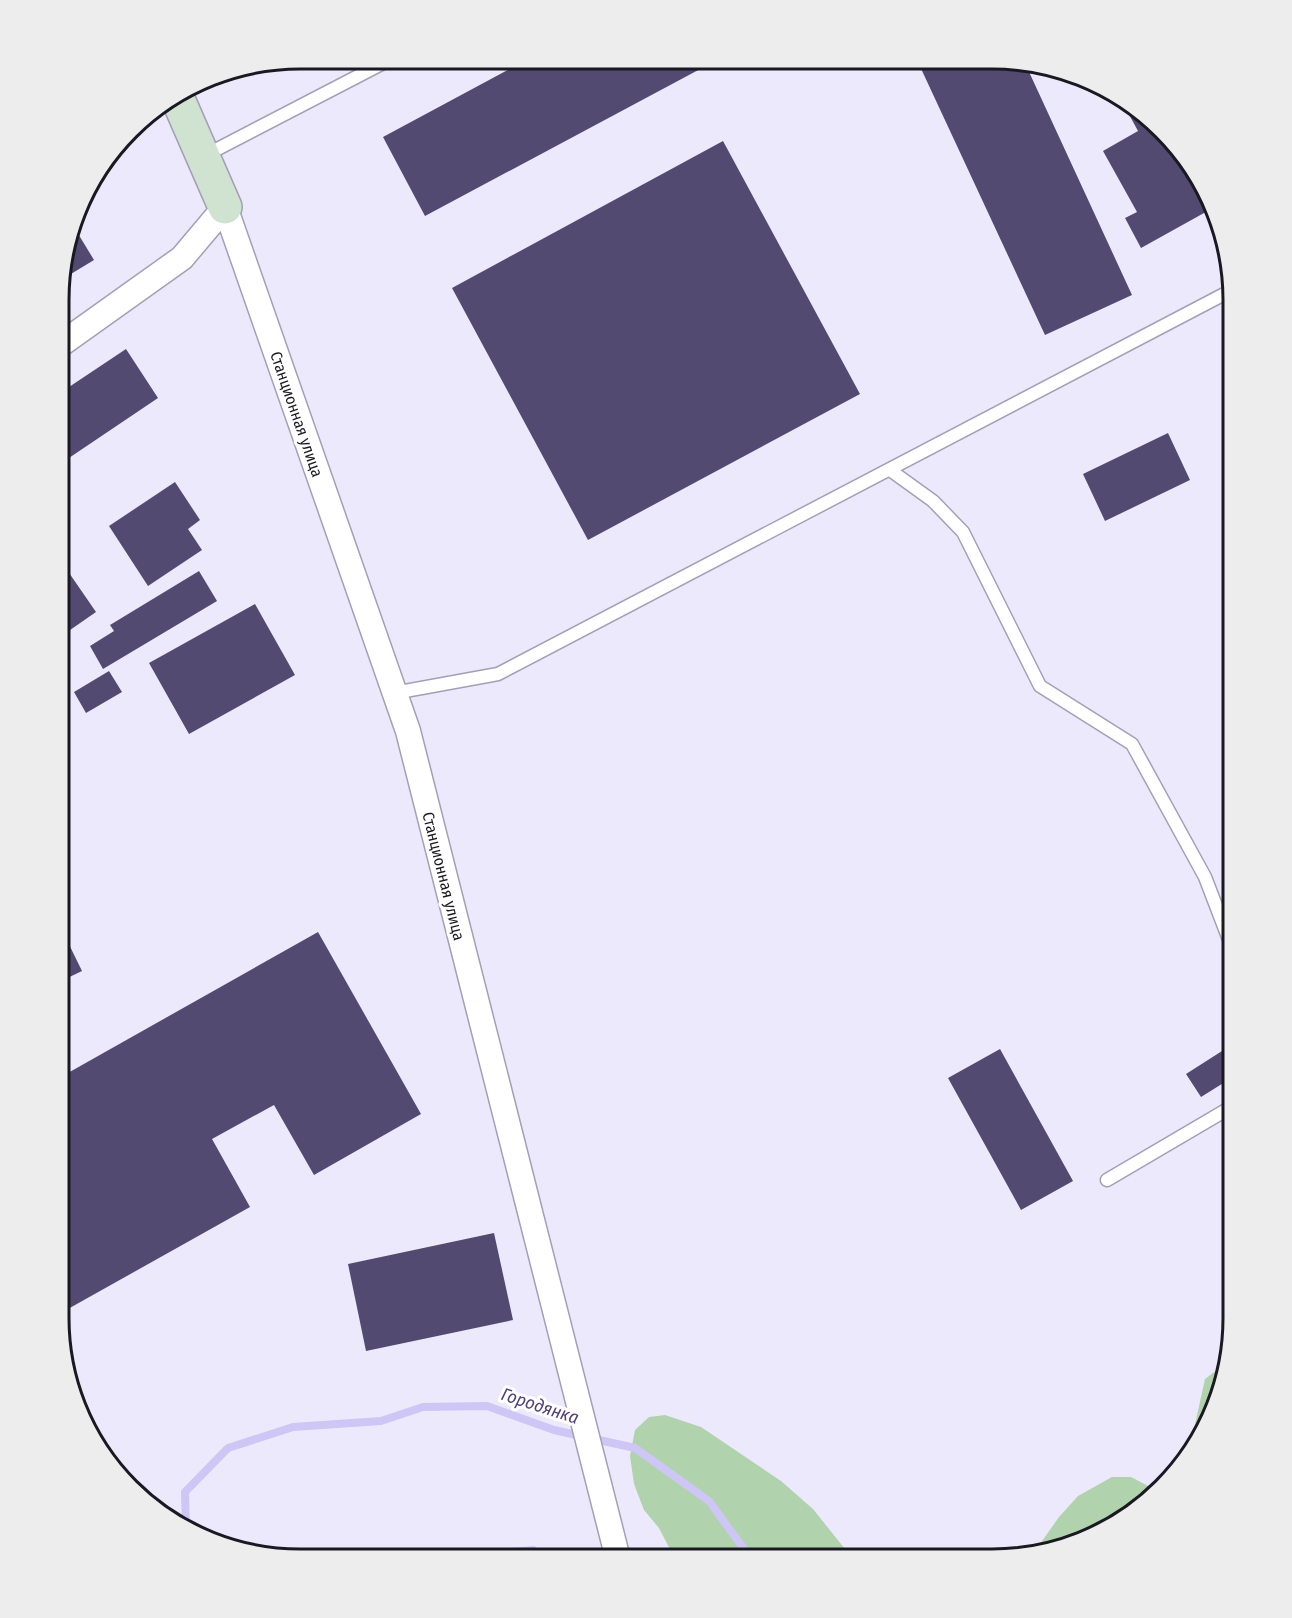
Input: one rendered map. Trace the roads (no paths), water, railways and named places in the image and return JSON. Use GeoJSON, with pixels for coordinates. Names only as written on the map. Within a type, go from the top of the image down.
{"type":"FeatureCollection","features":[{"type":"Feature","properties":{"kind":"street","name":"Станционная улица"},"geometry":{"type":"LineString","coordinates":[[180,103],[225,207],[411,743],[615,1549]]}},
{"type":"Feature","properties":{"kind":"street"},"geometry":{"type":"LineString","coordinates":[[69,339],[182,258],[225,207]]}},
{"type":"Feature","properties":{"kind":"lane"},"geometry":{"type":"LineString","coordinates":[[203,157],[372,69]]}},
{"type":"Feature","properties":{"kind":"lane"},"geometry":{"type":"LineString","coordinates":[[394,693],[498,674],[1223,295]]}},
{"type":"Feature","properties":{"kind":"lane"},"geometry":{"type":"LineString","coordinates":[[890,470],[933,501],[963,532],[1040,686],[1132,744],[1205,877],[1223,924]]}},
{"type":"Feature","properties":{"kind":"lane"},"geometry":{"type":"LineString","coordinates":[[1107,1180],[1223,1112]]}},
{"type":"Feature","properties":{"kind":"waterway","name":"Городянка"},"geometry":{"type":"LineString","coordinates":[[186,1519],[185,1492],[228,1448],[293,1427],[381,1421],[423,1407],[487,1406],[554,1430],[635,1448],[709,1501],[744,1549]]}}]}
